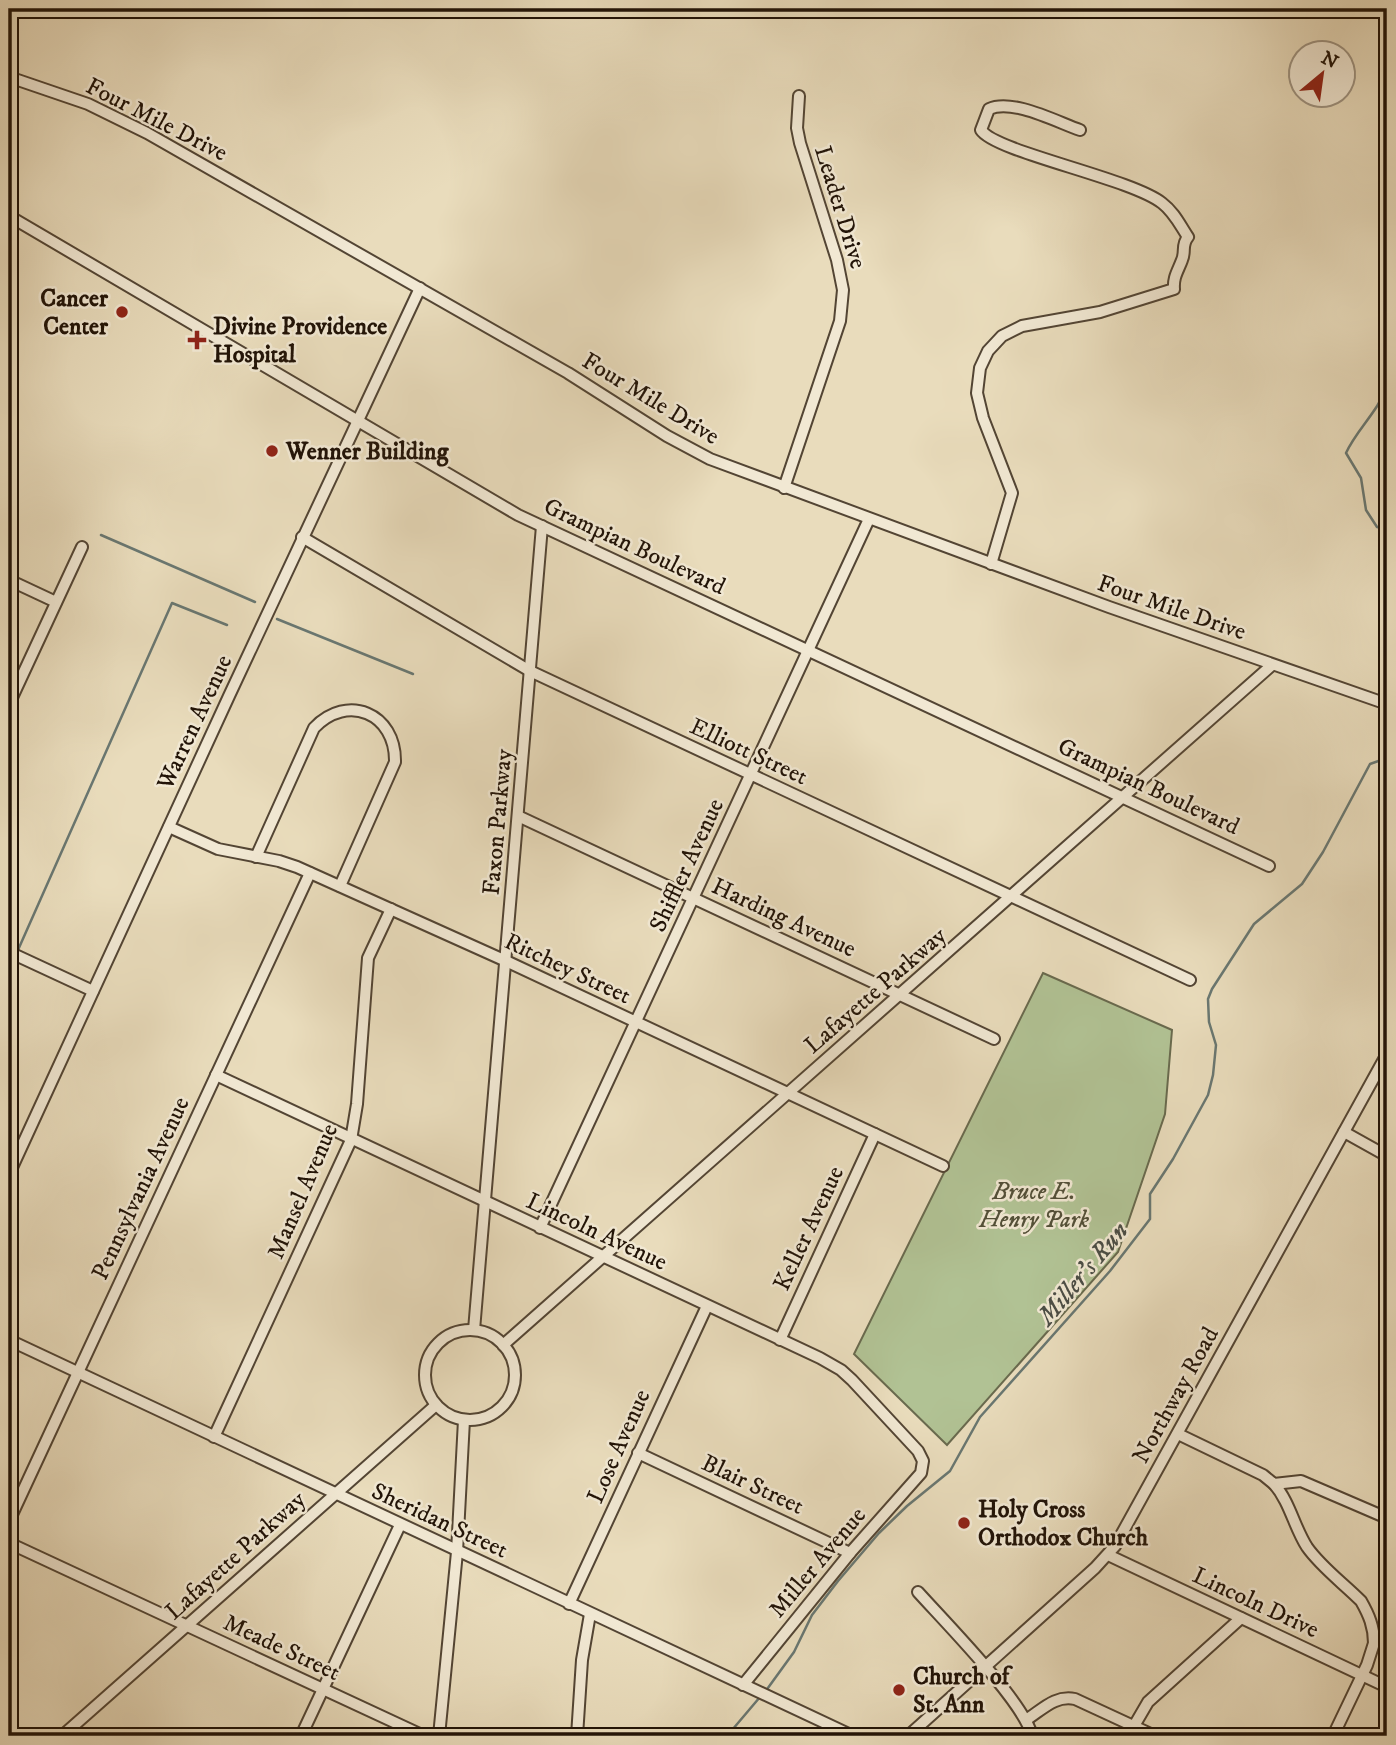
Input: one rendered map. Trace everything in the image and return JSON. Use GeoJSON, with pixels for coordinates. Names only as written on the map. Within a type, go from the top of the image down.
{"type":"FeatureCollection","features":[{"type":"Feature","properties":{"kind":"street","name":"Four Mile Drive"},"geometry":{"type":"LineString","coordinates":[[9,77],[47,88],[111,114],[568,373],[683,446],[869,520],[1387,704]]}},
{"type":"Feature","properties":{"kind":"street","name":"Leader Drive"},"geometry":{"type":"LineString","coordinates":[[784,488],[836,338],[842,306],[841,277],[837,260],[800,143],[797,128],[799,96]]}},
{"type":"Feature","properties":{"kind":"street"},"geometry":{"type":"LineString","coordinates":[[991,564],[1012,493],[976,393],[980,368],[988,351],[1002,336],[1022,326],[1100,312],[1174,289],[1173,278],[1182,261],[1183,244],[1188,237],[1172,211],[1150,195],[1010,146],[984,135],[981,130],[989,109],[1001,105],[1019,108],[1080,130]]}},
{"type":"Feature","properties":{"kind":"street","name":"Grampian Boulevard"},"geometry":{"type":"LineString","coordinates":[[9,216],[504,508],[1269,866]]}},
{"type":"Feature","properties":{"kind":"street","name":"Warren Avenue"},"geometry":{"type":"LineString","coordinates":[[9,1174],[302,537],[420,288]]}},
{"type":"Feature","properties":{"kind":"street","name":"Shiffler Avenue"},"geometry":{"type":"LineString","coordinates":[[540,1228],[869,520]]}},
{"type":"Feature","properties":{"kind":"street","name":"Faxon Parkway"},"geometry":{"type":"LineString","coordinates":[[474,1330],[542,526]]}},
{"type":"Feature","properties":{"kind":"street","name":"Elliott Street"},"geometry":{"type":"LineString","coordinates":[[302,537],[530,671],[1190,980]]}},
{"type":"Feature","properties":{"kind":"street"},"geometry":{"type":"LineString","coordinates":[[9,704],[82,547]]}},
{"type":"Feature","properties":{"kind":"street"},"geometry":{"type":"LineString","coordinates":[[9,580],[56,602]]}},
{"type":"Feature","properties":{"kind":"street","name":"Lafayette Parkway"},"geometry":{"type":"LineString","coordinates":[[503,1345],[1272,665]]}},
{"type":"Feature","properties":{"kind":"street"},"geometry":{"type":"LineString","coordinates":[[256,857],[314,728],[321,720],[337,712],[355,710],[366,713],[378,720],[388,731],[395,751],[395,762],[340,886]]}},
{"type":"Feature","properties":{"kind":"street","name":"Harding Avenue"},"geometry":{"type":"LineString","coordinates":[[518,816],[994,1039]]}},
{"type":"Feature","properties":{"kind":"street","name":"Ritchey Street"},"geometry":{"type":"LineString","coordinates":[[169,827],[218,849],[289,863],[506,961],[943,1166]]}},
{"type":"Feature","properties":{"kind":"street","name":"Pennsylvania Avenue"},"geometry":{"type":"LineString","coordinates":[[9,1521],[310,873]]}},
{"type":"Feature","properties":{"kind":"street","name":"Mansel Avenue"},"geometry":{"type":"LineString","coordinates":[[214,1437],[351,1140],[368,958],[391,909]]}},
{"type":"Feature","properties":{"kind":"street"},"geometry":{"type":"LineString","coordinates":[[9,953],[93,991]]}},
{"type":"Feature","properties":{"kind":"street","name":"Northway Road"},"geometry":{"type":"LineString","coordinates":[[908,1736],[1108,1555],[1178,1434],[1387,1054]]}},
{"type":"Feature","properties":{"kind":"street","name":"Lincoln Avenue"},"geometry":{"type":"LineString","coordinates":[[216,1075],[841,1370],[918,1451],[923,1468]]}},
{"type":"Feature","properties":{"kind":"street"},"geometry":{"type":"LineString","coordinates":[[1344,1132],[1387,1156]]}},
{"type":"Feature","properties":{"kind":"street","name":"Keller Avenue"},"geometry":{"type":"LineString","coordinates":[[780,1340],[875,1134]]}},
{"type":"Feature","properties":{"kind":"street","name":"Lose Avenue"},"geometry":{"type":"LineString","coordinates":[[569,1604],[707,1306]]}},
{"type":"Feature","properties":{"kind":"street"},"geometry":{"type":"LineString","coordinates":[[474,1330],[487,1333],[503,1345],[514,1368],[515,1378],[510,1396],[492,1414],[482,1419],[464,1420],[452,1417],[436,1405],[427,1390],[427,1361],[432,1351],[447,1336],[474,1330]]}},
{"type":"Feature","properties":{"kind":"street","name":"Sheridan Street"},"geometry":{"type":"LineString","coordinates":[[9,1340],[853,1736]]}},
{"type":"Feature","properties":{"kind":"street","name":"Lafayette Parkway"},"geometry":{"type":"LineString","coordinates":[[62,1736],[436,1405]]}},
{"type":"Feature","properties":{"kind":"street"},"geometry":{"type":"LineString","coordinates":[[439,1736],[457,1552],[464,1420]]}},
{"type":"Feature","properties":{"kind":"street"},"geometry":{"type":"LineString","coordinates":[[1178,1434],[1252,1469],[1274,1484],[1285,1499],[1301,1536],[1313,1554],[1361,1601],[1370,1618],[1374,1643],[1333,1736]]}},
{"type":"Feature","properties":{"kind":"street","name":"Blair Street"},"geometry":{"type":"LineString","coordinates":[[638,1453],[850,1553]]}},
{"type":"Feature","properties":{"kind":"street","name":"Miller Avenue"},"geometry":{"type":"LineString","coordinates":[[749,1688],[850,1553],[915,1482],[923,1468]]}},
{"type":"Feature","properties":{"kind":"street"},"geometry":{"type":"LineString","coordinates":[[1274,1484],[1301,1481],[1387,1518]]}},
{"type":"Feature","properties":{"kind":"street"},"geometry":{"type":"LineString","coordinates":[[301,1736],[400,1525]]}},
{"type":"Feature","properties":{"kind":"street","name":"Meade Street"},"geometry":{"type":"LineString","coordinates":[[9,1543],[424,1736]]}},
{"type":"Feature","properties":{"kind":"street","name":"Lincoln Drive"},"geometry":{"type":"LineString","coordinates":[[1108,1555],[1387,1687]]}},
{"type":"Feature","properties":{"kind":"street"},"geometry":{"type":"LineString","coordinates":[[918,1592],[984,1666],[1026,1720],[1032,1736]]}},
{"type":"Feature","properties":{"kind":"street"},"geometry":{"type":"LineString","coordinates":[[577,1736],[582,1660],[590,1614]]}},
{"type":"Feature","properties":{"kind":"street"},"geometry":{"type":"LineString","coordinates":[[1134,1726],[1148,1702],[1241,1618]]}},
{"type":"Feature","properties":{"kind":"street"},"geometry":{"type":"LineString","coordinates":[[1374,1643],[1387,1635]]}},
{"type":"Feature","properties":{"kind":"street"},"geometry":{"type":"LineString","coordinates":[[1026,1720],[1051,1702],[1067,1697],[1155,1736]]}},
{"type":"Feature","properties":{"kind":"green space","name":"Bruce E. Henry Park"},"geometry":{"type":"Polygon","coordinates":[[[1043,973],[1172,1030],[1165,1114],[1118,1252],[947,1445],[854,1354],[1043,973]]]}},
{"type":"Feature","properties":{"kind":"waterway","name":"Miller's Run"},"geometry":{"type":"LineString","coordinates":[[1387,386],[1346,453],[1361,478],[1366,510],[1377,527],[1387,529]]}},
{"type":"Feature","properties":{"kind":"waterway"},"geometry":{"type":"LineString","coordinates":[[101,535],[255,602]]}},
{"type":"Feature","properties":{"kind":"waterway"},"geometry":{"type":"LineString","coordinates":[[18,950],[172,603],[227,625]]}},
{"type":"Feature","properties":{"kind":"waterway"},"geometry":{"type":"LineString","coordinates":[[277,619],[413,674]]}},
{"type":"Feature","properties":{"kind":"waterway","name":"Miller's Run"},"geometry":{"type":"LineString","coordinates":[[765,1692],[794,1652],[812,1615],[838,1581],[879,1533],[950,1471],[980,1417],[1110,1271],[1150,1219],[1150,1194],[1173,1159],[1208,1095],[1216,1045],[1209,1022],[1208,999],[1212,989],[1254,924],[1302,884],[1323,852],[1370,764],[1387,758]]}},
{"type":"Feature","properties":{"kind":"waterway"},"geometry":{"type":"LineString","coordinates":[[9,970],[13,961]]}},
{"type":"Feature","properties":{"kind":"waterway","name":"Miller's Run"},"geometry":{"type":"LineString","coordinates":[[727,1736],[760,1697]]}},
{"type":"Feature","properties":{"kind":"place","name":"Cancer Center"},"geometry":{"type":"Point","coordinates":[122,312]}},
{"type":"Feature","properties":{"kind":"place","name":"Divine Providence Hospital"},"geometry":{"type":"Point","coordinates":[197,340]}},
{"type":"Feature","properties":{"kind":"place","name":"Wenner Building"},"geometry":{"type":"Point","coordinates":[272,451]}},
{"type":"Feature","properties":{"kind":"place","name":"Holy Cross Orthodox Church"},"geometry":{"type":"Point","coordinates":[964,1523]}},
{"type":"Feature","properties":{"kind":"place","name":"Church of St. Ann"},"geometry":{"type":"Point","coordinates":[899,1690]}}]}
